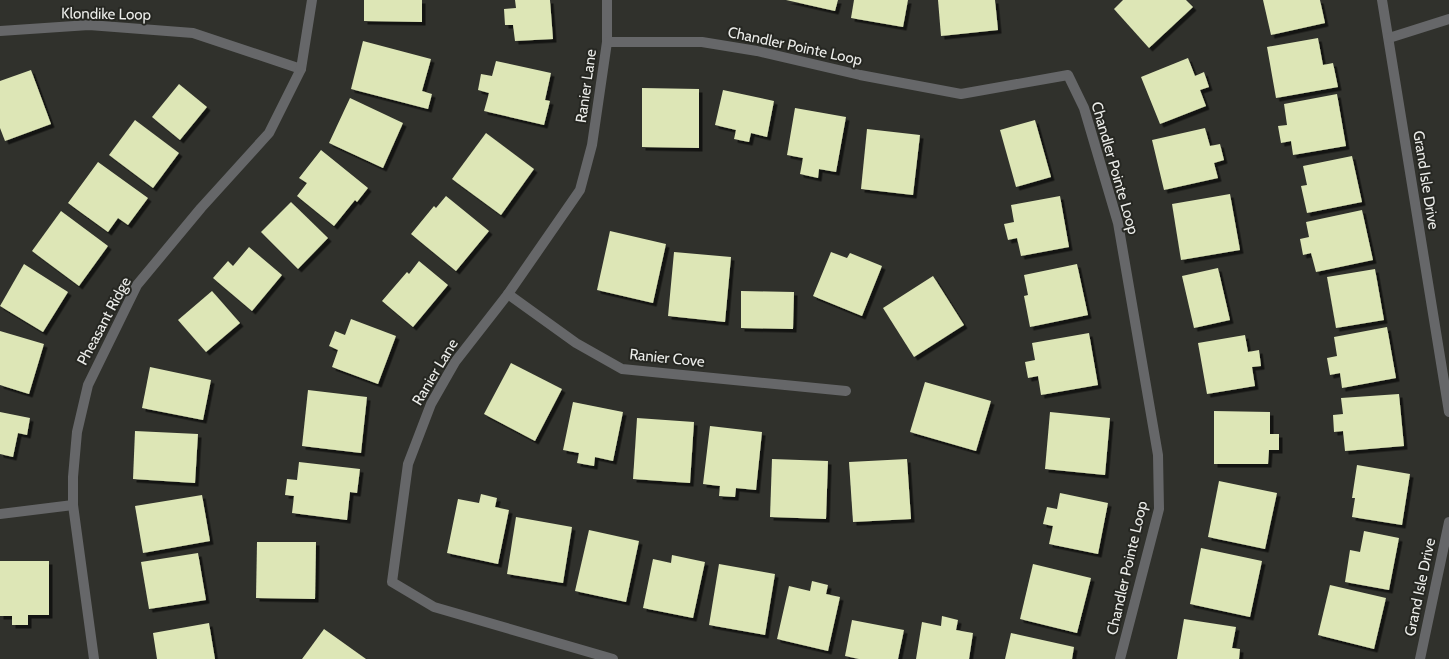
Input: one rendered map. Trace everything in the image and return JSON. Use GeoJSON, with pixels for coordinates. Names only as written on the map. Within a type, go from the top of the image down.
{"type":"FeatureCollection","features":[{"type":"Feature","properties":{"kind":"street","name":"Pheasant Ridge"},"geometry":{"type":"LineString","coordinates":[[94,659],[73,505],[73,477],[77,432],[88,385],[138,286],[201,208],[269,133],[301,69],[312,0]]}},
{"type":"Feature","properties":{"kind":"street","name":"Ranier Lane"},"geometry":{"type":"LineString","coordinates":[[607,0],[607,42],[592,145],[580,190],[508,294],[455,362],[431,404],[408,464],[392,582],[434,608],[613,659]]}},
{"type":"Feature","properties":{"kind":"street","name":"Grand Isle Drive"},"geometry":{"type":"LineString","coordinates":[[1382,0],[1449,412]]}},
{"type":"Feature","properties":{"kind":"street"},"geometry":{"type":"LineString","coordinates":[[1389,38],[1449,19]]}},
{"type":"Feature","properties":{"kind":"street","name":"Klondike Loop"},"geometry":{"type":"LineString","coordinates":[[0,31],[90,25],[193,33],[301,69]]}},
{"type":"Feature","properties":{"kind":"street","name":"Chandler Pointe Loop"},"geometry":{"type":"LineString","coordinates":[[607,42],[702,42],[757,51],[860,75],[961,94],[1068,75],[1084,108],[1118,223],[1158,455],[1159,509],[1120,659]]}},
{"type":"Feature","properties":{"kind":"street","name":"Ranier Cove"},"geometry":{"type":"LineString","coordinates":[[508,294],[576,343],[622,369],[846,390]]}},
{"type":"Feature","properties":{"kind":"street"},"geometry":{"type":"LineString","coordinates":[[0,514],[73,505]]}},
{"type":"Feature","properties":{"kind":"street","name":"Grand Isle Drive"},"geometry":{"type":"LineString","coordinates":[[1420,659],[1449,522]]}},
{"type":"Feature","properties":{"kind":"building"},"geometry":{"type":"Polygon","coordinates":[[[364,0],[422,0],[422,22],[364,21],[364,0]]]}},
{"type":"Feature","properties":{"kind":"building"},"geometry":{"type":"Polygon","coordinates":[[[515,0],[550,0],[553,39],[515,41],[513,25],[505,25],[504,9],[516,8],[515,0]]]}},
{"type":"Feature","properties":{"kind":"building"},"geometry":{"type":"Polygon","coordinates":[[[786,0],[838,0],[835,11],[786,0]]]}},
{"type":"Feature","properties":{"kind":"building"},"geometry":{"type":"Polygon","coordinates":[[[854,0],[908,0],[903,27],[851,18],[854,0]]]}},
{"type":"Feature","properties":{"kind":"building"},"geometry":{"type":"Polygon","coordinates":[[[938,0],[995,0],[998,30],[941,36],[938,0]]]}},
{"type":"Feature","properties":{"kind":"building"},"geometry":{"type":"Polygon","coordinates":[[[1123,0],[1186,0],[1193,7],[1149,48],[1114,9],[1123,0]]]}},
{"type":"Feature","properties":{"kind":"building"},"geometry":{"type":"Polygon","coordinates":[[[1263,0],[1320,0],[1325,23],[1271,35],[1263,0]]]}},
{"type":"Feature","properties":{"kind":"building"},"geometry":{"type":"Polygon","coordinates":[[[1318,38],[1323,65],[1333,63],[1338,87],[1276,98],[1267,47],[1318,38]]]}},
{"type":"Feature","properties":{"kind":"building"},"geometry":{"type":"Polygon","coordinates":[[[363,41],[431,59],[422,91],[432,94],[428,109],[351,89],[363,41]]]}},
{"type":"Feature","properties":{"kind":"building"},"geometry":{"type":"Polygon","coordinates":[[[1188,58],[1195,76],[1204,72],[1209,87],[1200,90],[1206,106],[1160,124],[1141,77],[1188,58]]]}},
{"type":"Feature","properties":{"kind":"building"},"geometry":{"type":"Polygon","coordinates":[[[496,61],[551,73],[545,100],[550,101],[544,125],[484,111],[489,93],[478,90],[481,74],[492,76],[496,61]]]}},
{"type":"Feature","properties":{"kind":"building"},"geometry":{"type":"Polygon","coordinates":[[[31,70],[51,124],[5,141],[0,128],[0,81],[31,70]]]}},
{"type":"Feature","properties":{"kind":"building"},"geometry":{"type":"Polygon","coordinates":[[[179,84],[207,107],[180,140],[152,117],[179,84]]]}},
{"type":"Feature","properties":{"kind":"building"},"geometry":{"type":"Polygon","coordinates":[[[642,88],[699,89],[699,148],[642,147],[642,88]]]}},
{"type":"Feature","properties":{"kind":"building"},"geometry":{"type":"Polygon","coordinates":[[[723,90],[774,101],[767,137],[751,133],[749,142],[734,139],[736,130],[715,125],[723,90]]]}},
{"type":"Feature","properties":{"kind":"building"},"geometry":{"type":"Polygon","coordinates":[[[1337,94],[1346,146],[1293,155],[1291,141],[1281,143],[1278,126],[1287,125],[1284,104],[1337,94]]]}},
{"type":"Feature","properties":{"kind":"building"},"geometry":{"type":"Polygon","coordinates":[[[350,98],[403,123],[383,168],[329,143],[350,98]]]}},
{"type":"Feature","properties":{"kind":"building"},"geometry":{"type":"Polygon","coordinates":[[[795,108],[846,117],[836,172],[819,169],[818,178],[800,174],[803,158],[787,155],[795,108]]]}},
{"type":"Feature","properties":{"kind":"building"},"geometry":{"type":"Polygon","coordinates":[[[135,120],[179,153],[153,188],[109,155],[135,120]]]}},
{"type":"Feature","properties":{"kind":"building"},"geometry":{"type":"Polygon","coordinates":[[[1035,120],[1051,177],[1016,187],[1000,130],[1035,120]]]}},
{"type":"Feature","properties":{"kind":"building"},"geometry":{"type":"Polygon","coordinates":[[[1205,128],[1210,146],[1220,144],[1224,160],[1214,163],[1218,178],[1164,190],[1152,140],[1205,128]]]}},
{"type":"Feature","properties":{"kind":"building"},"geometry":{"type":"Polygon","coordinates":[[[867,129],[920,135],[913,195],[861,189],[867,129]]]}},
{"type":"Feature","properties":{"kind":"building"},"geometry":{"type":"Polygon","coordinates":[[[486,133],[534,169],[501,215],[452,179],[486,133]]]}},
{"type":"Feature","properties":{"kind":"building"},"geometry":{"type":"Polygon","coordinates":[[[321,150],[368,188],[357,202],[355,200],[334,226],[297,196],[307,183],[299,178],[321,150]]]}},
{"type":"Feature","properties":{"kind":"building"},"geometry":{"type":"Polygon","coordinates":[[[1352,156],[1362,202],[1307,213],[1301,186],[1307,185],[1303,166],[1352,156]]]}},
{"type":"Feature","properties":{"kind":"building"},"geometry":{"type":"Polygon","coordinates":[[[98,162],[148,198],[128,225],[118,218],[108,232],[68,203],[98,162]]]}},
{"type":"Feature","properties":{"kind":"building"},"geometry":{"type":"Polygon","coordinates":[[[1230,194],[1240,250],[1181,260],[1172,204],[1230,194]]]}},
{"type":"Feature","properties":{"kind":"building"},"geometry":{"type":"Polygon","coordinates":[[[446,196],[489,231],[456,271],[411,234],[434,206],[436,208],[446,196]]]}},
{"type":"Feature","properties":{"kind":"building"},"geometry":{"type":"Polygon","coordinates":[[[1060,196],[1069,247],[1021,256],[1017,238],[1008,240],[1004,224],[1014,222],[1011,205],[1060,196]]]}},
{"type":"Feature","properties":{"kind":"building"},"geometry":{"type":"Polygon","coordinates":[[[291,202],[328,238],[298,269],[261,232],[291,202]]]}},
{"type":"Feature","properties":{"kind":"building"},"geometry":{"type":"Polygon","coordinates":[[[1362,210],[1373,260],[1316,272],[1311,253],[1303,255],[1300,239],[1309,237],[1306,222],[1362,210]]]}},
{"type":"Feature","properties":{"kind":"building"},"geometry":{"type":"Polygon","coordinates":[[[61,211],[108,246],[79,286],[32,251],[61,211]]]}},
{"type":"Feature","properties":{"kind":"building"},"geometry":{"type":"Polygon","coordinates":[[[610,231],[666,244],[653,303],[597,290],[610,231]]]}},
{"type":"Feature","properties":{"kind":"building"},"geometry":{"type":"Polygon","coordinates":[[[249,247],[282,275],[252,311],[213,278],[228,261],[233,266],[249,247]]]}},
{"type":"Feature","properties":{"kind":"building"},"geometry":{"type":"Polygon","coordinates":[[[674,252],[731,257],[725,322],[668,316],[674,252]]]}},
{"type":"Feature","properties":{"kind":"building"},"geometry":{"type":"Polygon","coordinates":[[[831,252],[847,258],[850,253],[882,266],[862,316],[813,296],[831,252]]]}},
{"type":"Feature","properties":{"kind":"building"},"geometry":{"type":"Polygon","coordinates":[[[419,261],[448,285],[413,327],[382,301],[407,272],[409,274],[419,261]]]}},
{"type":"Feature","properties":{"kind":"building"},"geometry":{"type":"Polygon","coordinates":[[[24,264],[68,292],[43,332],[0,306],[24,264]]]}},
{"type":"Feature","properties":{"kind":"building"},"geometry":{"type":"Polygon","coordinates":[[[1077,264],[1088,315],[1030,327],[1024,296],[1028,295],[1024,275],[1077,264]]]}},
{"type":"Feature","properties":{"kind":"building"},"geometry":{"type":"Polygon","coordinates":[[[1218,268],[1230,320],[1194,328],[1182,276],[1218,268]]]}},
{"type":"Feature","properties":{"kind":"building"},"geometry":{"type":"Polygon","coordinates":[[[1375,269],[1384,320],[1336,328],[1327,277],[1375,269]]]}},
{"type":"Feature","properties":{"kind":"building"},"geometry":{"type":"Polygon","coordinates":[[[933,276],[964,325],[914,357],[883,308],[933,276]]]}},
{"type":"Feature","properties":{"kind":"building"},"geometry":{"type":"Polygon","coordinates":[[[212,291],[240,323],[206,352],[178,320],[212,291]]]}},
{"type":"Feature","properties":{"kind":"building"},"geometry":{"type":"Polygon","coordinates":[[[741,291],[794,292],[793,329],[741,328],[741,291]]]}},
{"type":"Feature","properties":{"kind":"building"},"geometry":{"type":"Polygon","coordinates":[[[351,319],[396,336],[378,384],[332,367],[338,350],[329,346],[335,331],[345,335],[351,319]]]}},
{"type":"Feature","properties":{"kind":"building"},"geometry":{"type":"Polygon","coordinates":[[[1387,327],[1396,378],[1342,388],[1340,373],[1330,375],[1327,358],[1337,356],[1334,337],[1387,327]]]}},
{"type":"Feature","properties":{"kind":"building"},"geometry":{"type":"Polygon","coordinates":[[[0,331],[44,344],[29,394],[0,385],[0,331]]]}},
{"type":"Feature","properties":{"kind":"building"},"geometry":{"type":"Polygon","coordinates":[[[1089,333],[1098,385],[1041,395],[1038,376],[1028,378],[1025,362],[1035,360],[1032,343],[1089,333]]]}},
{"type":"Feature","properties":{"kind":"building"},"geometry":{"type":"Polygon","coordinates":[[[1245,335],[1248,352],[1259,350],[1261,366],[1252,367],[1255,386],[1207,394],[1198,343],[1245,335]]]}},
{"type":"Feature","properties":{"kind":"building"},"geometry":{"type":"Polygon","coordinates":[[[511,363],[562,389],[535,441],[484,414],[511,363]]]}},
{"type":"Feature","properties":{"kind":"building"},"geometry":{"type":"Polygon","coordinates":[[[150,367],[211,380],[203,420],[142,408],[150,367]]]}},
{"type":"Feature","properties":{"kind":"building"},"geometry":{"type":"Polygon","coordinates":[[[925,382],[991,401],[976,451],[910,432],[925,382]]]}},
{"type":"Feature","properties":{"kind":"building"},"geometry":{"type":"Polygon","coordinates":[[[308,390],[367,397],[361,453],[302,446],[308,390]]]}},
{"type":"Feature","properties":{"kind":"building"},"geometry":{"type":"Polygon","coordinates":[[[1399,394],[1404,446],[1345,451],[1343,431],[1334,432],[1333,415],[1343,414],[1341,398],[1399,394]]]}},
{"type":"Feature","properties":{"kind":"building"},"geometry":{"type":"Polygon","coordinates":[[[573,402],[623,412],[613,461],[595,457],[594,466],[577,463],[579,453],[563,450],[573,402]]]}},
{"type":"Feature","properties":{"kind":"building"},"geometry":{"type":"Polygon","coordinates":[[[1214,411],[1270,412],[1270,434],[1279,434],[1279,450],[1269,450],[1268,464],[1214,464],[1214,411]]]}},
{"type":"Feature","properties":{"kind":"building"},"geometry":{"type":"Polygon","coordinates":[[[0,412],[30,418],[27,435],[18,433],[13,457],[0,454],[0,412]]]}},
{"type":"Feature","properties":{"kind":"building"},"geometry":{"type":"Polygon","coordinates":[[[1050,412],[1110,418],[1105,475],[1045,469],[1050,412]]]}},
{"type":"Feature","properties":{"kind":"building"},"geometry":{"type":"Polygon","coordinates":[[[637,418],[694,422],[690,483],[633,479],[637,418]]]}},
{"type":"Feature","properties":{"kind":"building"},"geometry":{"type":"Polygon","coordinates":[[[710,426],[762,432],[756,490],[736,488],[735,497],[719,496],[720,486],[703,484],[710,426]]]}},
{"type":"Feature","properties":{"kind":"building"},"geometry":{"type":"Polygon","coordinates":[[[135,431],[198,434],[195,483],[133,479],[135,431]]]}},
{"type":"Feature","properties":{"kind":"building"},"geometry":{"type":"Polygon","coordinates":[[[772,459],[828,461],[826,519],[770,517],[772,459]]]}},
{"type":"Feature","properties":{"kind":"building"},"geometry":{"type":"Polygon","coordinates":[[[907,459],[911,519],[853,522],[849,462],[907,459]]]}},
{"type":"Feature","properties":{"kind":"building"},"geometry":{"type":"Polygon","coordinates":[[[299,462],[360,469],[357,493],[350,492],[347,520],[292,513],[294,496],[285,495],[287,479],[297,480],[299,462]]]}},
{"type":"Feature","properties":{"kind":"building"},"geometry":{"type":"Polygon","coordinates":[[[1357,465],[1410,474],[1402,525],[1352,517],[1355,498],[1352,498],[1357,465]]]}},
{"type":"Feature","properties":{"kind":"building"},"geometry":{"type":"Polygon","coordinates":[[[1219,481],[1277,493],[1265,549],[1208,537],[1219,481]]]}},
{"type":"Feature","properties":{"kind":"building"},"geometry":{"type":"Polygon","coordinates":[[[1060,493],[1108,503],[1098,554],[1049,544],[1053,526],[1043,524],[1047,507],[1057,509],[1060,493]]]}},
{"type":"Feature","properties":{"kind":"building"},"geometry":{"type":"Polygon","coordinates":[[[481,494],[497,498],[495,507],[509,510],[498,564],[447,553],[458,499],[479,503],[481,494]]]}},
{"type":"Feature","properties":{"kind":"building"},"geometry":{"type":"Polygon","coordinates":[[[202,495],[210,541],[143,553],[135,506],[202,495]]]}},
{"type":"Feature","properties":{"kind":"building"},"geometry":{"type":"Polygon","coordinates":[[[516,517],[572,527],[563,583],[507,574],[516,517]]]}},
{"type":"Feature","properties":{"kind":"building"},"geometry":{"type":"Polygon","coordinates":[[[589,530],[639,541],[626,602],[575,591],[589,530]]]}},
{"type":"Feature","properties":{"kind":"building"},"geometry":{"type":"Polygon","coordinates":[[[1364,531],[1399,538],[1389,590],[1345,582],[1350,550],[1360,552],[1364,531]]]}},
{"type":"Feature","properties":{"kind":"building"},"geometry":{"type":"Polygon","coordinates":[[[257,542],[316,542],[315,599],[256,598],[257,542]]]}},
{"type":"Feature","properties":{"kind":"building"},"geometry":{"type":"Polygon","coordinates":[[[1201,548],[1262,561],[1250,617],[1190,604],[1201,548]]]}},
{"type":"Feature","properties":{"kind":"building"},"geometry":{"type":"Polygon","coordinates":[[[198,553],[206,600],[149,609],[141,562],[198,553]]]}},
{"type":"Feature","properties":{"kind":"building"},"geometry":{"type":"Polygon","coordinates":[[[672,555],[705,562],[693,618],[643,608],[653,559],[671,563],[672,555]]]}},
{"type":"Feature","properties":{"kind":"building"},"geometry":{"type":"Polygon","coordinates":[[[0,561],[49,561],[49,615],[28,615],[28,625],[12,625],[12,616],[0,616],[0,561]]]}},
{"type":"Feature","properties":{"kind":"building"},"geometry":{"type":"Polygon","coordinates":[[[719,564],[775,574],[765,635],[709,625],[719,564]]]}},
{"type":"Feature","properties":{"kind":"building"},"geometry":{"type":"Polygon","coordinates":[[[1033,564],[1091,578],[1077,633],[1020,619],[1033,564]]]}},
{"type":"Feature","properties":{"kind":"building"},"geometry":{"type":"Polygon","coordinates":[[[812,581],[828,585],[826,594],[840,597],[828,651],[777,639],[789,586],[810,591],[812,581]]]}},
{"type":"Feature","properties":{"kind":"building"},"geometry":{"type":"Polygon","coordinates":[[[1330,585],[1386,598],[1374,649],[1318,635],[1330,585]]]}},
{"type":"Feature","properties":{"kind":"building"},"geometry":{"type":"Polygon","coordinates":[[[942,616],[958,620],[956,630],[973,633],[969,659],[916,659],[922,622],[941,626],[942,616]]]}},
{"type":"Feature","properties":{"kind":"building"},"geometry":{"type":"Polygon","coordinates":[[[1184,619],[1236,627],[1232,648],[1240,649],[1239,659],[1177,659],[1184,619]]]}},
{"type":"Feature","properties":{"kind":"building"},"geometry":{"type":"Polygon","coordinates":[[[852,620],[904,630],[898,659],[859,659],[845,656],[852,620]]]}},
{"type":"Feature","properties":{"kind":"building"},"geometry":{"type":"Polygon","coordinates":[[[209,623],[215,659],[157,659],[153,633],[209,623]]]}},
{"type":"Feature","properties":{"kind":"building"},"geometry":{"type":"Polygon","coordinates":[[[324,629],[366,659],[302,659],[324,629]]]}},
{"type":"Feature","properties":{"kind":"building"},"geometry":{"type":"Polygon","coordinates":[[[1011,633],[1074,647],[1072,659],[1005,659],[1011,633]]]}}]}
